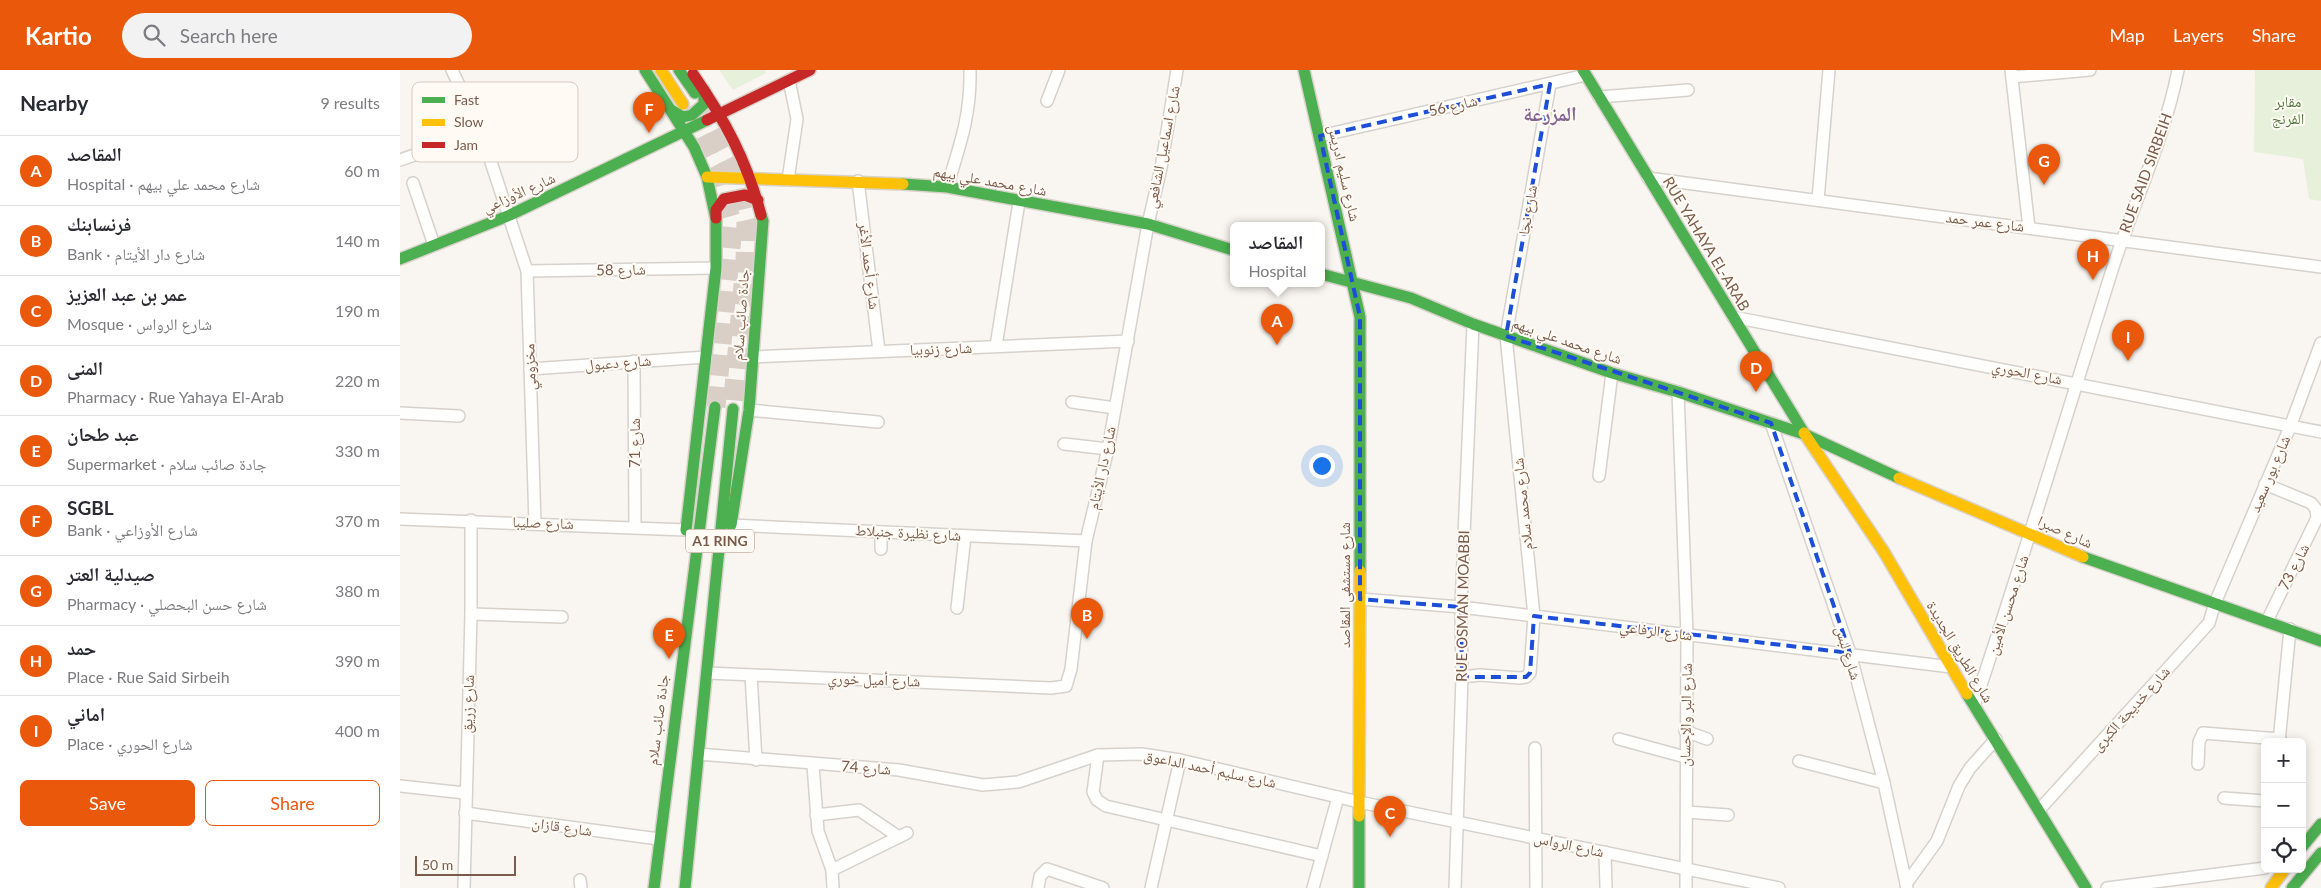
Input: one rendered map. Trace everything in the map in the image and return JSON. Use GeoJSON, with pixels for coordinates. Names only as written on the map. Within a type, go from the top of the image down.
{"type":"FeatureCollection","features":[{"type":"Feature","properties":{"kind":"main road","name":"جادة صائب سلام"},"geometry":{"type":"LineString","coordinates":[[645,70],[694,147],[707,177],[716,219],[716,268],[685,534]]}},
{"type":"Feature","properties":{"kind":"main road"},"geometry":{"type":"LineString","coordinates":[[661,70],[683,104]]}},
{"type":"Feature","properties":{"kind":"main road"},"geometry":{"type":"LineString","coordinates":[[679,70],[699,91]]}},
{"type":"Feature","properties":{"kind":"main road"},"geometry":{"type":"LineString","coordinates":[[671,110],[683,117],[692,115],[704,104],[691,70]]}},
{"type":"Feature","properties":{"kind":"main road","name":"شارع الأوزاعي"},"geometry":{"type":"LineString","coordinates":[[400,259],[510,214],[810,70]]}},
{"type":"Feature","properties":{"kind":"main road","name":"شارع سليم ادريس"},"geometry":{"type":"LineString","coordinates":[[1304,70],[1353,282]]}},
{"type":"Feature","properties":{"kind":"main road","name":"RUE YAHAYA EL-ARAB"},"geometry":{"type":"LineString","coordinates":[[1584,72],[1804,434]]}},
{"type":"Feature","properties":{"kind":"main road","name":"جادة صائب سلام"},"geometry":{"type":"LineString","coordinates":[[699,91],[721,114],[752,180],[763,221],[749,410],[708,672]]}},
{"type":"Feature","properties":{"kind":"main road","name":"شارع محمد علي بيهم"},"geometry":{"type":"LineString","coordinates":[[707,177],[752,180],[858,181],[947,186],[1019,202],[1148,224],[1230,249]]}},
{"type":"Feature","properties":{"kind":"main road"},"geometry":{"type":"LineString","coordinates":[[716,219],[716,210],[724,199],[745,194],[758,200]]}},
{"type":"Feature","properties":{"kind":"main road","name":"شارع محمد علي بيهم"},"geometry":{"type":"LineString","coordinates":[[1325,275],[1411,298],[1506,336],[1612,373],[1678,392],[1804,434]]}},
{"type":"Feature","properties":{"kind":"main road","name":"شارع مستشفى المقاصد"},"geometry":{"type":"LineString","coordinates":[[1353,282],[1360,317],[1359,888]]}},
{"type":"Feature","properties":{"kind":"main road","name":"جادة صائب سلام"},"geometry":{"type":"LineString","coordinates":[[654,888],[681,660],[702,525],[715,407]]}},
{"type":"Feature","properties":{"kind":"main road","name":"A1 RING"},"geometry":{"type":"LineString","coordinates":[[685,888],[733,409]]}},
{"type":"Feature","properties":{"kind":"main road","name":"شارع صبرا"},"geometry":{"type":"LineString","coordinates":[[1804,434],[1912,484],[2032,533],[2086,558],[2321,641]]}},
{"type":"Feature","properties":{"kind":"main road","name":"شارع الطريق الجديدة"},"geometry":{"type":"LineString","coordinates":[[1804,434],[1884,552],[1974,706],[2086,888]]}},
{"type":"Feature","properties":{"kind":"main road"},"geometry":{"type":"LineString","coordinates":[[681,660],[684,557]]}},
{"type":"Feature","properties":{"kind":"main road"},"geometry":{"type":"LineString","coordinates":[[2306,842],[2321,824]]}},
{"type":"Feature","properties":{"kind":"main road"},"geometry":{"type":"LineString","coordinates":[[2306,866],[2321,853]]}},
{"type":"Feature","properties":{"kind":"main road"},"geometry":{"type":"LineString","coordinates":[[2271,888],[2282,873]]}},
{"type":"Feature","properties":{"kind":"main road"},"geometry":{"type":"LineString","coordinates":[[2292,888],[2302,873]]}},
{"type":"Feature","properties":{"kind":"street","name":"مخزومي"},"geometry":{"type":"LineString","coordinates":[[452,70],[458,82]]}},
{"type":"Feature","properties":{"kind":"street"},"geometry":{"type":"LineString","coordinates":[[947,186],[966,128],[970,106],[970,70]]}},
{"type":"Feature","properties":{"kind":"street"},"geometry":{"type":"LineString","coordinates":[[1047,101],[1059,70]]}},
{"type":"Feature","properties":{"kind":"street","name":"شارع اسماعيل الشافعي"},"geometry":{"type":"LineString","coordinates":[[1148,224],[1161,168],[1177,70]]}},
{"type":"Feature","properties":{"kind":"street"},"geometry":{"type":"LineString","coordinates":[[1818,200],[1830,70]]}},
{"type":"Feature","properties":{"kind":"street"},"geometry":{"type":"LineString","coordinates":[[2029,228],[2011,73],[2090,70]]}},
{"type":"Feature","properties":{"kind":"street","name":"RUE SAID SIRBEIH"},"geometry":{"type":"LineString","coordinates":[[2032,533],[2122,240],[2169,107],[2178,70]]}},
{"type":"Feature","properties":{"kind":"street","name":"شارع 56"},"geometry":{"type":"LineString","coordinates":[[1320,136],[1550,84],[1584,72]]}},
{"type":"Feature","properties":{"kind":"street"},"geometry":{"type":"LineString","coordinates":[[788,180],[797,119],[789,80]]}},
{"type":"Feature","properties":{"kind":"street","name":"شارع نجا"},"geometry":{"type":"LineString","coordinates":[[1506,336],[1550,84]]}},
{"type":"Feature","properties":{"kind":"street"},"geometry":{"type":"LineString","coordinates":[[1599,97],[1688,90]]}},
{"type":"Feature","properties":{"kind":"street"},"geometry":{"type":"LineString","coordinates":[[400,160],[412,156]]}},
{"type":"Feature","properties":{"kind":"street","name":"مخزومي"},"geometry":{"type":"LineString","coordinates":[[492,162],[527,271],[535,523]]}},
{"type":"Feature","properties":{"kind":"street","name":"شارع عمر حمد"},"geometry":{"type":"LineString","coordinates":[[1648,178],[2321,268]]}},
{"type":"Feature","properties":{"kind":"street","name":"شارع أحمد الأغر"},"geometry":{"type":"LineString","coordinates":[[858,181],[879,351]]}},
{"type":"Feature","properties":{"kind":"street"},"geometry":{"type":"LineString","coordinates":[[413,183],[434,245]]}},
{"type":"Feature","properties":{"kind":"street"},"geometry":{"type":"LineString","coordinates":[[996,346],[1019,202]]}},
{"type":"Feature","properties":{"kind":"street","name":"شارع دار الأيتام"},"geometry":{"type":"LineString","coordinates":[[1040,687],[1064,688],[1068,683],[1086,541],[1108,449],[1148,224]]}},
{"type":"Feature","properties":{"kind":"street","name":"شارع 58"},"geometry":{"type":"LineString","coordinates":[[527,271],[716,268]]}},
{"type":"Feature","properties":{"kind":"street","name":"شارع الحوري"},"geometry":{"type":"LineString","coordinates":[[1733,317],[2321,432]]}},
{"type":"Feature","properties":{"kind":"street","name":"RUE OSMAN MOABBI"},"geometry":{"type":"LineString","coordinates":[[1455,888],[1462,677],[1461,607],[1474,324]]}},
{"type":"Feature","properties":{"kind":"street","name":"شارع محمد سلام"},"geometry":{"type":"LineString","coordinates":[[1462,677],[1480,675],[1520,678],[1526,677],[1530,672],[1534,616],[1506,336]]}},
{"type":"Feature","properties":{"kind":"street","name":"شارع زنوبيا"},"geometry":{"type":"LineString","coordinates":[[753,357],[1128,341]]}},
{"type":"Feature","properties":{"kind":"street","name":"شارع بور سعيد"},"geometry":{"type":"LineString","coordinates":[[2215,602],[2290,427],[2321,343]]}},
{"type":"Feature","properties":{"kind":"street","name":"شارع دعبول"},"geometry":{"type":"LineString","coordinates":[[530,369],[706,356]]}},
{"type":"Feature","properties":{"kind":"street","name":"شارع 71"},"geometry":{"type":"LineString","coordinates":[[634,361],[635,526]]}},
{"type":"Feature","properties":{"kind":"street"},"geometry":{"type":"LineString","coordinates":[[1604,469],[1612,373]]}},
{"type":"Feature","properties":{"kind":"street","name":"شارع البر والإحسان"},"geometry":{"type":"LineString","coordinates":[[1678,392],[1687,635],[1685,731],[1686,888]]}},
{"type":"Feature","properties":{"kind":"street"},"geometry":{"type":"LineString","coordinates":[[1072,402],[1115,408]]}},
{"type":"Feature","properties":{"kind":"street"},"geometry":{"type":"LineString","coordinates":[[749,410],[878,422]]}},
{"type":"Feature","properties":{"kind":"street"},"geometry":{"type":"LineString","coordinates":[[400,413],[459,416]]}},
{"type":"Feature","properties":{"kind":"street","name":"شارع لبس"},"geometry":{"type":"LineString","coordinates":[[1771,423],[1850,653],[1884,783],[1906,886]]}},
{"type":"Feature","properties":{"kind":"street"},"geometry":{"type":"LineString","coordinates":[[1064,444],[1108,449]]}},
{"type":"Feature","properties":{"kind":"street","name":"شارع 73"},"geometry":{"type":"LineString","coordinates":[[2265,484],[2311,503],[2316,509],[2317,518],[2267,621]]}},
{"type":"Feature","properties":{"kind":"street","name":"شارع صليبا"},"geometry":{"type":"LineString","coordinates":[[400,518],[635,526],[685,534]]}},
{"type":"Feature","properties":{"kind":"street","name":"شارع زريق"},"geometry":{"type":"LineString","coordinates":[[464,888],[465,792],[472,614],[471,520]]}},
{"type":"Feature","properties":{"kind":"street","name":"شارع نظيرة جنبلاط"},"geometry":{"type":"LineString","coordinates":[[731,525],[1086,541]]}},
{"type":"Feature","properties":{"kind":"street"},"geometry":{"type":"LineString","coordinates":[[881,532],[881,549]]}},
{"type":"Feature","properties":{"kind":"street","name":"شارع محسن الأمين"},"geometry":{"type":"LineString","coordinates":[[1974,706],[2032,533]]}},
{"type":"Feature","properties":{"kind":"street"},"geometry":{"type":"LineString","coordinates":[[957,608],[965,536]]}},
{"type":"Feature","properties":{"kind":"street","name":"شارع الرفاعي"},"geometry":{"type":"LineString","coordinates":[[1360,599],[1461,607],[1850,653],[1951,667]]}},
{"type":"Feature","properties":{"kind":"street","name":"شارع خديجة الكبرى"},"geometry":{"type":"LineString","coordinates":[[2039,810],[2206,627],[2215,602]]}},
{"type":"Feature","properties":{"kind":"street"},"geometry":{"type":"LineString","coordinates":[[472,614],[562,617]]}},
{"type":"Feature","properties":{"kind":"street"},"geometry":{"type":"LineString","coordinates":[[2280,738],[2290,629]]}},
{"type":"Feature","properties":{"kind":"street","name":"شارع أميل خوري"},"geometry":{"type":"LineString","coordinates":[[708,672],[1040,687]]}},
{"type":"Feature","properties":{"kind":"street"},"geometry":{"type":"LineString","coordinates":[[751,675],[756,760]]}},
{"type":"Feature","properties":{"kind":"street"},"geometry":{"type":"LineString","coordinates":[[1685,731],[1707,739]]}},
{"type":"Feature","properties":{"kind":"street"},"geometry":{"type":"LineString","coordinates":[[2198,764],[2199,742],[2203,733],[2261,739]]}},
{"type":"Feature","properties":{"kind":"street"},"geometry":{"type":"LineString","coordinates":[[1619,739],[1685,757]]}},
{"type":"Feature","properties":{"kind":"street"},"geometry":{"type":"LineString","coordinates":[[1906,886],[1937,841],[1959,786],[1970,768],[1996,739]]}},
{"type":"Feature","properties":{"kind":"street"},"geometry":{"type":"LineString","coordinates":[[1535,748],[1536,888]]}},
{"type":"Feature","properties":{"kind":"street","name":"شارع سليم أحمد الداعوق"},"geometry":{"type":"LineString","coordinates":[[1033,777],[1098,754],[1126,753],[1180,760],[1359,802]]}},
{"type":"Feature","properties":{"kind":"street","name":"شارع 74"},"geometry":{"type":"LineString","coordinates":[[698,754],[813,765],[899,770],[983,785],[1018,782],[1033,777]]}},
{"type":"Feature","properties":{"kind":"street"},"geometry":{"type":"LineString","coordinates":[[1098,754],[1093,792],[1097,800],[1106,806],[1260,840],[1322,856]]}},
{"type":"Feature","properties":{"kind":"street"},"geometry":{"type":"LineString","coordinates":[[1151,888],[1180,760]]}},
{"type":"Feature","properties":{"kind":"street"},"geometry":{"type":"LineString","coordinates":[[1799,761],[1884,783]]}},
{"type":"Feature","properties":{"kind":"street"},"geometry":{"type":"LineString","coordinates":[[813,765],[816,815],[822,843],[832,870],[833,888]]}},
{"type":"Feature","properties":{"kind":"street"},"geometry":{"type":"LineString","coordinates":[[400,786],[465,792]]}},
{"type":"Feature","properties":{"kind":"street"},"geometry":{"type":"LineString","coordinates":[[1313,888],[1338,797]]}},
{"type":"Feature","properties":{"kind":"street"},"geometry":{"type":"LineString","coordinates":[[2224,798],[2261,801]]}},
{"type":"Feature","properties":{"kind":"street","name":"شارع الرواس"},"geometry":{"type":"LineString","coordinates":[[1359,802],[1779,888]]}},
{"type":"Feature","properties":{"kind":"street"},"geometry":{"type":"LineString","coordinates":[[816,815],[859,810],[903,835],[832,870]]}},
{"type":"Feature","properties":{"kind":"street"},"geometry":{"type":"LineString","coordinates":[[1687,812],[1728,814]]}},
{"type":"Feature","properties":{"kind":"street","name":"شارع قازان"},"geometry":{"type":"LineString","coordinates":[[465,813],[659,839]]}},
{"type":"Feature","properties":{"kind":"street"},"geometry":{"type":"LineString","coordinates":[[1606,852],[1606,888]]}},
{"type":"Feature","properties":{"kind":"street"},"geometry":{"type":"LineString","coordinates":[[2107,888],[2261,869]]}},
{"type":"Feature","properties":{"kind":"street"},"geometry":{"type":"LineString","coordinates":[[1038,888],[1043,871],[1053,870],[1097,887]]}},
{"type":"Feature","properties":{"kind":"highlighted area"},"geometry":{"type":"Polygon","coordinates":[[[1550,84],[1506,336],[1771,423],[1850,653],[1534,616],[1530,673],[1526,677],[1462,677],[1461,607],[1360,599],[1360,317],[1320,136],[1550,84]]]}},
{"type":"Feature","properties":{"kind":"green space"},"geometry":{"type":"Polygon","coordinates":[[[719,70],[765,70],[766,73],[733,90],[719,70]]]}},
{"type":"Feature","properties":{"kind":"green space","name":"مقابر الفرنج"},"geometry":{"type":"Polygon","coordinates":[[[2255,70],[2321,70],[2321,201],[2309,199],[2303,159],[2254,152],[2255,70]]]}},
{"type":"Feature","properties":{"kind":"tunnel"},"geometry":{"type":"LineString","coordinates":[[699,102],[735,173],[747,222],[746,262],[733,409]]}},
{"type":"Feature","properties":{"kind":"tunnel"},"geometry":{"type":"LineString","coordinates":[[685,109],[716,170],[732,226],[715,407]]}},
{"type":"Feature","properties":{"kind":"traffic: fast"},"geometry":{"type":"LineString","coordinates":[[645,70],[694,147],[707,177],[716,219],[716,268],[686,530]]}},
{"type":"Feature","properties":{"kind":"traffic: fast"},"geometry":{"type":"LineString","coordinates":[[679,70],[695,93]]}},
{"type":"Feature","properties":{"kind":"traffic: fast"},"geometry":{"type":"LineString","coordinates":[[1304,70],[1360,317],[1360,571]]}},
{"type":"Feature","properties":{"kind":"traffic: fast"},"geometry":{"type":"LineString","coordinates":[[1583,70],[1804,433]]}},
{"type":"Feature","properties":{"kind":"traffic: fast"},"geometry":{"type":"LineString","coordinates":[[671,110],[683,117],[692,115],[704,104],[704,90]]}},
{"type":"Feature","properties":{"kind":"traffic: fast"},"geometry":{"type":"LineString","coordinates":[[400,259],[510,215],[707,120]]}},
{"type":"Feature","properties":{"kind":"traffic: fast"},"geometry":{"type":"LineString","coordinates":[[903,184],[947,187],[1148,224],[1230,249]]}},
{"type":"Feature","properties":{"kind":"traffic: fast"},"geometry":{"type":"LineString","coordinates":[[731,525],[749,410],[763,221],[761,215]]}},
{"type":"Feature","properties":{"kind":"traffic: fast"},"geometry":{"type":"LineString","coordinates":[[1325,275],[1411,298],[1473,324],[1612,373],[1678,392],[1804,434],[1899,478]]}},
{"type":"Feature","properties":{"kind":"traffic: fast"},"geometry":{"type":"LineString","coordinates":[[654,888],[715,407]]}},
{"type":"Feature","properties":{"kind":"traffic: fast"},"geometry":{"type":"LineString","coordinates":[[685,888],[733,409]]}},
{"type":"Feature","properties":{"kind":"traffic: fast"},"geometry":{"type":"LineString","coordinates":[[2083,557],[2321,641]]}},
{"type":"Feature","properties":{"kind":"traffic: fast"},"geometry":{"type":"LineString","coordinates":[[1967,694],[2086,888]]}},
{"type":"Feature","properties":{"kind":"traffic: fast"},"geometry":{"type":"LineString","coordinates":[[1359,816],[1359,888]]}},
{"type":"Feature","properties":{"kind":"traffic: fast"},"geometry":{"type":"LineString","coordinates":[[2306,842],[2321,824]]}},
{"type":"Feature","properties":{"kind":"traffic: fast"},"geometry":{"type":"LineString","coordinates":[[2292,888],[2321,853]]}},
{"type":"Feature","properties":{"kind":"traffic: slow"},"geometry":{"type":"LineString","coordinates":[[661,70],[683,104]]}},
{"type":"Feature","properties":{"kind":"traffic: slow"},"geometry":{"type":"LineString","coordinates":[[707,177],[903,184]]}},
{"type":"Feature","properties":{"kind":"traffic: slow"},"geometry":{"type":"LineString","coordinates":[[1804,433],[1884,552],[1967,694]]}},
{"type":"Feature","properties":{"kind":"traffic: slow"},"geometry":{"type":"LineString","coordinates":[[1899,478],[2083,557]]}},
{"type":"Feature","properties":{"kind":"traffic: slow"},"geometry":{"type":"LineString","coordinates":[[1359,816],[1360,571]]}},
{"type":"Feature","properties":{"kind":"traffic: slow"},"geometry":{"type":"LineString","coordinates":[[2271,888],[2282,873]]}},
{"type":"Feature","properties":{"kind":"traffic: jam"},"geometry":{"type":"LineString","coordinates":[[707,120],[810,70]]}},
{"type":"Feature","properties":{"kind":"traffic: jam"},"geometry":{"type":"LineString","coordinates":[[693,74],[734,142],[749,177],[761,215]]}},
{"type":"Feature","properties":{"kind":"traffic: jam"},"geometry":{"type":"LineString","coordinates":[[716,218],[716,210],[724,199],[745,195],[758,200]]}},
{"type":"Feature","properties":{"kind":"place","name":"SGBL"},"geometry":{"type":"Point","coordinates":[649,133]}},
{"type":"Feature","properties":{"kind":"place","name":"صيدلية العتر"},"geometry":{"type":"Point","coordinates":[2044,185]}},
{"type":"Feature","properties":{"kind":"place","name":"حمد"},"geometry":{"type":"Point","coordinates":[2093,280]}},
{"type":"Feature","properties":{"kind":"place","name":"المقاصد"},"geometry":{"type":"Point","coordinates":[1277,345]}},
{"type":"Feature","properties":{"kind":"place","name":"اماني"},"geometry":{"type":"Point","coordinates":[2128,361]}},
{"type":"Feature","properties":{"kind":"place","name":"المنى"},"geometry":{"type":"Point","coordinates":[1756,392]}},
{"type":"Feature","properties":{"kind":"place","name":"فرنسابنك"},"geometry":{"type":"Point","coordinates":[1087,639]}},
{"type":"Feature","properties":{"kind":"place","name":"عبد طحان"},"geometry":{"type":"Point","coordinates":[669,659]}},
{"type":"Feature","properties":{"kind":"place","name":"عمر بن عبد العزيز"},"geometry":{"type":"Point","coordinates":[1390,837]}},
{"type":"Feature","properties":{"kind":"district","name":"المزرعة"},"geometry":{"type":"Point","coordinates":[1550,114]}}]}
